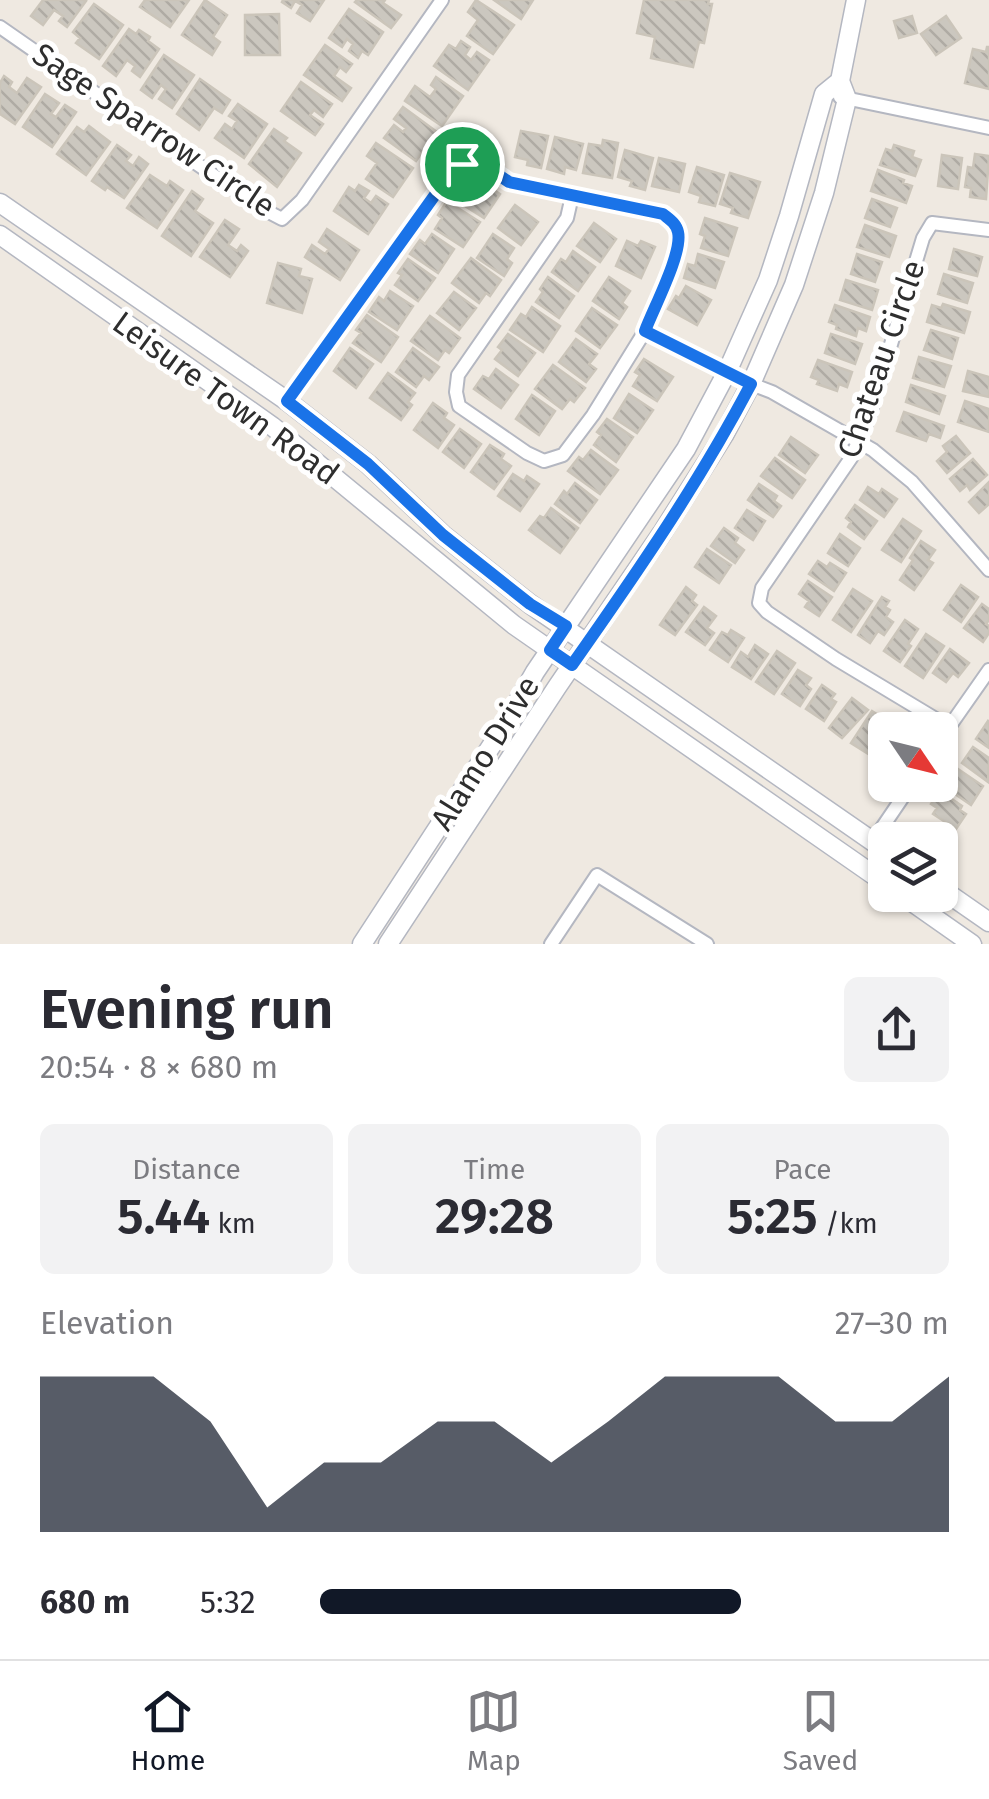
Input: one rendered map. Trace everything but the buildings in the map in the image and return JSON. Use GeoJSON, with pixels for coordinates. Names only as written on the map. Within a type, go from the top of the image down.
{"type":"FeatureCollection","features":[{"type":"Feature","properties":{"kind":"main road"},"geometry":{"type":"LineString","coordinates":[[848,99],[840,80],[856,0]]}},
{"type":"Feature","properties":{"kind":"main road"},"geometry":{"type":"LineString","coordinates":[[824,94],[840,80]]}},
{"type":"Feature","properties":{"kind":"main road","name":"Alamo Drive"},"geometry":{"type":"LineString","coordinates":[[362,944],[504,728],[535,672],[686,449],[727,372],[768,280],[824,94]]}},
{"type":"Feature","properties":{"kind":"main road","name":"Alamo Drive"},"geometry":{"type":"LineString","coordinates":[[388,944],[696,480],[751,384],[809,244],[848,99]]}},
{"type":"Feature","properties":{"kind":"main road","name":"Leisure Town Road"},"geometry":{"type":"LineString","coordinates":[[0,203],[287,401],[368,464],[443,535],[530,604],[868,838]]}},
{"type":"Feature","properties":{"kind":"main road","name":"Leisure Town Road"},"geometry":{"type":"LineString","coordinates":[[0,235],[272,426],[514,625],[868,871]]}},
{"type":"Feature","properties":{"kind":"main road"},"geometry":{"type":"LineString","coordinates":[[958,900],[989,922]]}},
{"type":"Feature","properties":{"kind":"main road"},"geometry":{"type":"LineString","coordinates":[[926,912],[972,944]]}},
{"type":"Feature","properties":{"kind":"street","name":"Sage Sparrow Circle"},"geometry":{"type":"LineString","coordinates":[[0,27],[282,219],[302,200],[442,0]]}},
{"type":"Feature","properties":{"kind":"street"},"geometry":{"type":"LineString","coordinates":[[824,94],[989,128]]}},
{"type":"Feature","properties":{"kind":"street"},"geometry":{"type":"LineString","coordinates":[[287,401],[450,174],[462,164],[481,163],[509,182],[663,214],[676,225],[680,235],[674,261],[645,331],[564,455],[544,461],[528,453],[459,406],[456,392],[458,375],[567,218],[572,196]]}},
{"type":"Feature","properties":{"kind":"street","name":"Chateau Circle"},"geometry":{"type":"LineString","coordinates":[[925,712],[836,659],[759,603],[762,588],[849,462],[870,414],[923,238],[932,223],[989,230]]}},
{"type":"Feature","properties":{"kind":"street"},"geometry":{"type":"LineString","coordinates":[[645,331],[772,392],[858,440],[912,482],[989,570]]}},
{"type":"Feature","properties":{"kind":"street"},"geometry":{"type":"LineString","coordinates":[[958,713],[989,670]]}},
{"type":"Feature","properties":{"kind":"street"},"geometry":{"type":"LineString","coordinates":[[552,944],[598,875],[707,944]]}},
{"type":"Feature","properties":{"kind":"route"},"geometry":{"type":"LineString","coordinates":[[481,163],[509,182],[663,214],[676,225],[680,235],[674,261],[645,331],[751,384],[696,480],[572,665],[550,650],[566,626],[530,604],[443,535],[368,464],[287,401],[450,174],[462,164],[481,163]]}}]}
